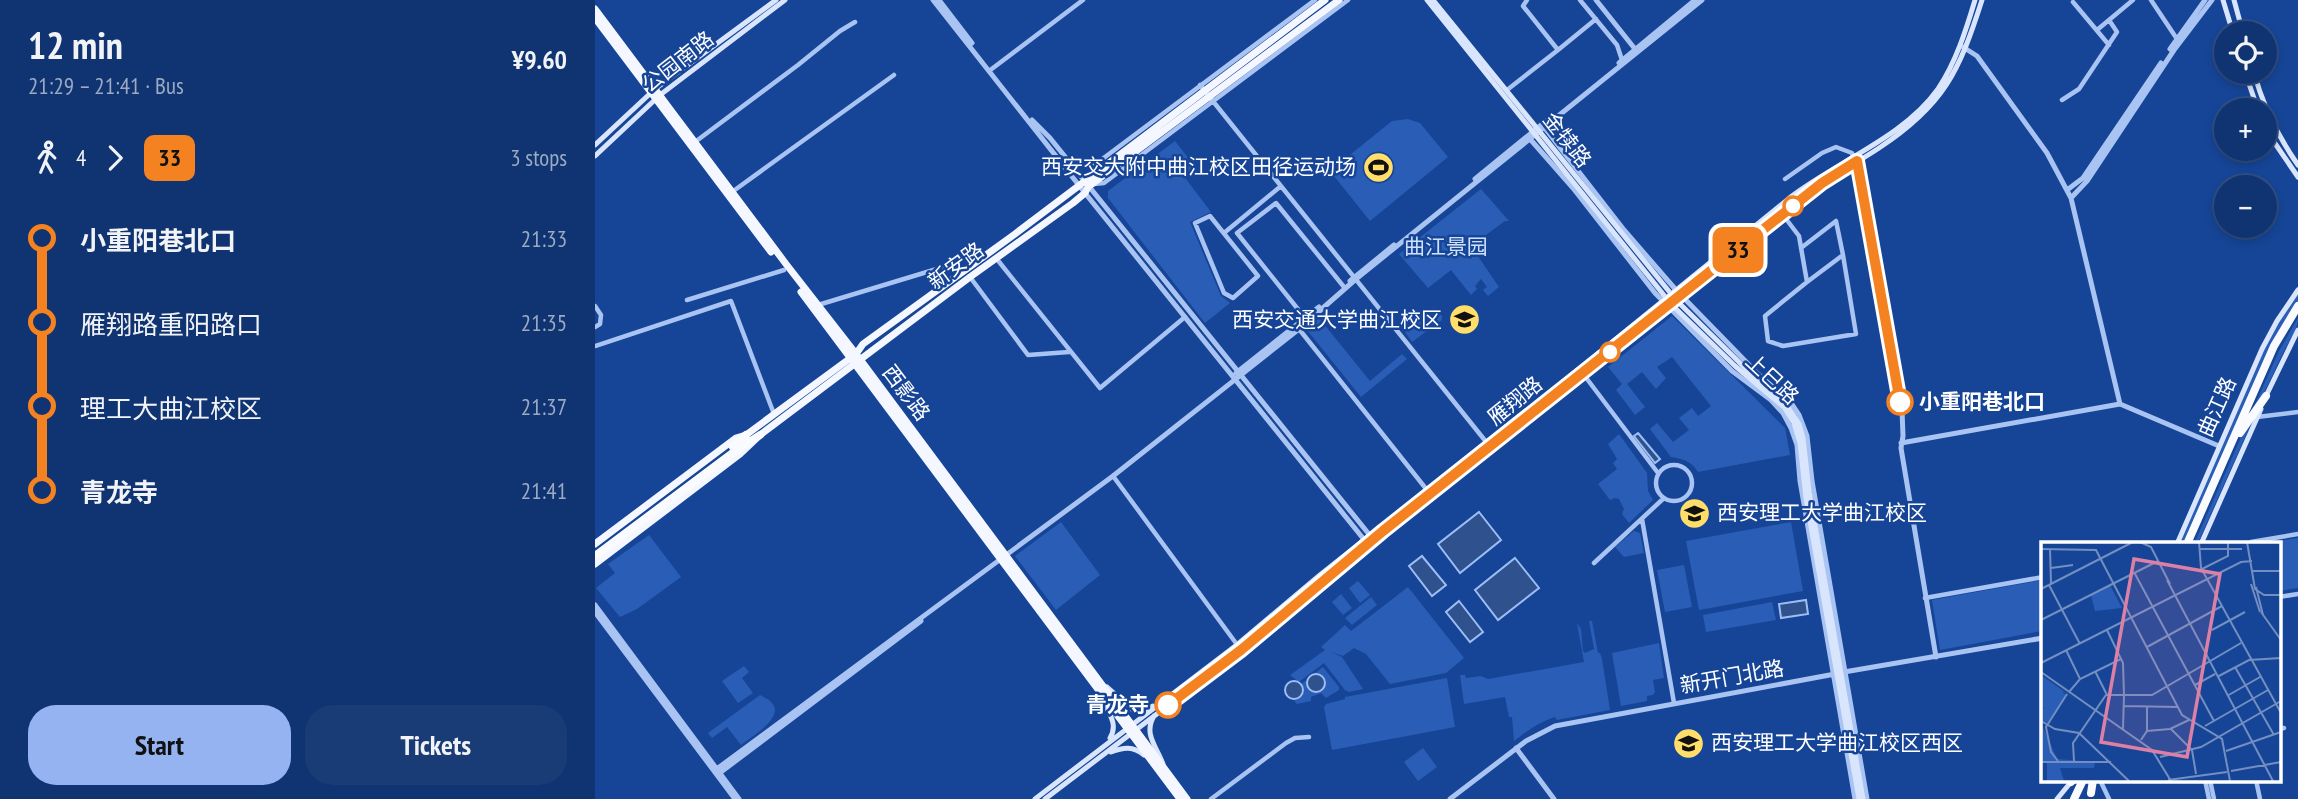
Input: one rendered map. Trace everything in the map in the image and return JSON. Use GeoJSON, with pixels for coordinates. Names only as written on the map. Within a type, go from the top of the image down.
{"type":"FeatureCollection","features":[{"type":"Feature","properties":{"kind":"highway","name":"曲江路"},"geometry":{"type":"LineString","coordinates":[[2190,542],[2274,346],[2298,306]]}},
{"type":"Feature","properties":{"kind":"highway","name":"曲江路"},"geometry":{"type":"LineString","coordinates":[[2190,542],[2278,348],[2298,314]]}},
{"type":"Feature","properties":{"kind":"highway"},"geometry":{"type":"LineString","coordinates":[[2240,433],[2266,396]]}},
{"type":"Feature","properties":{"kind":"highway"},"geometry":{"type":"LineString","coordinates":[[595,550],[746,435]]}},
{"type":"Feature","properties":{"kind":"highway"},"geometry":{"type":"LineString","coordinates":[[595,556],[759,435]]}},
{"type":"Feature","properties":{"kind":"highway"},"geometry":{"type":"LineString","coordinates":[[2076,799],[2084,782]]}},
{"type":"Feature","properties":{"kind":"main road","name":"公园南路"},"geometry":{"type":"LineString","coordinates":[[595,145],[655,94],[776,0]]}},
{"type":"Feature","properties":{"kind":"main road","name":"公园南路"},"geometry":{"type":"LineString","coordinates":[[595,156],[655,94],[785,0]]}},
{"type":"Feature","properties":{"kind":"main road","name":"新安路"},"geometry":{"type":"LineString","coordinates":[[1207,94],[1325,0]]}},
{"type":"Feature","properties":{"kind":"main road","name":"新安路"},"geometry":{"type":"LineString","coordinates":[[595,564],[740,454],[759,435],[855,359],[863,344],[1339,0]]}},
{"type":"Feature","properties":{"kind":"main road","name":"金犊路"},"geometry":{"type":"LineString","coordinates":[[1427,0],[1669,295]]}},
{"type":"Feature","properties":{"kind":"main road","name":"金犊路"},"geometry":{"type":"LineString","coordinates":[[1433,0],[1507,90],[1537,133]]}},
{"type":"Feature","properties":{"kind":"main road","name":"雁翔路"},"geometry":{"type":"LineString","coordinates":[[1963,47],[1976,0]]}},
{"type":"Feature","properties":{"kind":"main road","name":"雁翔路"},"geometry":{"type":"LineString","coordinates":[[1581,371],[1674,302],[1822,183],[1909,126],[1933,105],[1946,88],[1982,0]]}},
{"type":"Feature","properties":{"kind":"main road"},"geometry":{"type":"LineString","coordinates":[[2223,0],[2229,21]]}},
{"type":"Feature","properties":{"kind":"main road"},"geometry":{"type":"LineString","coordinates":[[2235,0],[2240,21]]}},
{"type":"Feature","properties":{"kind":"main road","name":"西影路"},"geometry":{"type":"LineString","coordinates":[[595,9],[784,270],[855,359]]}},
{"type":"Feature","properties":{"kind":"main road","name":"西影路"},"geometry":{"type":"LineString","coordinates":[[595,18],[695,142],[1095,680],[1180,799]]}},
{"type":"Feature","properties":{"kind":"main road"},"geometry":{"type":"LineString","coordinates":[[2258,84],[2277,134],[2298,165]]}},
{"type":"Feature","properties":{"kind":"main road"},"geometry":{"type":"LineString","coordinates":[[2277,146],[2298,177]]}},
{"type":"Feature","properties":{"kind":"main road","name":"雁翔路"},"geometry":{"type":"LineString","coordinates":[[1369,540],[1581,371],[1669,295],[1792,196],[1820,176],[1855,159]]}},
{"type":"Feature","properties":{"kind":"main road","name":"新安路"},"geometry":{"type":"LineString","coordinates":[[595,544],[736,438],[746,435],[996,258],[1086,184]]}},
{"type":"Feature","properties":{"kind":"main road","name":"曲江路"},"geometry":{"type":"LineString","coordinates":[[2178,542],[2269,335],[2298,290]]}},
{"type":"Feature","properties":{"kind":"main road","name":"上巳路"},"geometry":{"type":"LineString","coordinates":[[1669,295],[1735,366],[1780,403],[1794,423],[1802,451],[1804,484],[1861,799]]}},
{"type":"Feature","properties":{"kind":"main road","name":"曲江路"},"geometry":{"type":"LineString","coordinates":[[2202,542],[2298,330]]}},
{"type":"Feature","properties":{"kind":"main road","name":"雁翔路"},"geometry":{"type":"LineString","coordinates":[[1035,799],[1105,745],[1157,713],[1427,490],[1490,444]]}},
{"type":"Feature","properties":{"kind":"main road","name":"雁翔路"},"geometry":{"type":"LineString","coordinates":[[1045,799],[1102,756],[1168,698],[1240,647]]}},
{"type":"Feature","properties":{"kind":"main road"},"geometry":{"type":"LineString","coordinates":[[1095,680],[1134,711],[1148,709],[1168,698]]}},
{"type":"Feature","properties":{"kind":"main road"},"geometry":{"type":"LineString","coordinates":[[1095,680],[1115,724],[1113,735],[1105,745]]}},
{"type":"Feature","properties":{"kind":"main road"},"geometry":{"type":"LineString","coordinates":[[1157,713],[1151,721],[1149,735],[1164,767]]}},
{"type":"Feature","properties":{"kind":"main road","name":"西影路"},"geometry":{"type":"LineString","coordinates":[[1131,729],[1187,799]]}},
{"type":"Feature","properties":{"kind":"main road"},"geometry":{"type":"LineString","coordinates":[[1102,756],[1128,748],[1139,751],[1153,763]]}},
{"type":"Feature","properties":{"kind":"main road"},"geometry":{"type":"LineString","coordinates":[[2057,799],[2070,782]]}},
{"type":"Feature","properties":{"kind":"main road"},"geometry":{"type":"LineString","coordinates":[[2064,799],[2071,782]]}},
{"type":"Feature","properties":{"kind":"street"},"geometry":{"type":"LineString","coordinates":[[936,0],[1369,540]]}},
{"type":"Feature","properties":{"kind":"street"},"geometry":{"type":"LineString","coordinates":[[991,70],[1083,0]]}},
{"type":"Feature","properties":{"kind":"street"},"geometry":{"type":"LineString","coordinates":[[1207,94],[1315,0]]}},
{"type":"Feature","properties":{"kind":"street"},"geometry":{"type":"LineString","coordinates":[[1086,184],[1093,166],[1348,0]]}},
{"type":"Feature","properties":{"kind":"street"},"geometry":{"type":"LineString","coordinates":[[1527,0],[1523,6],[1557,50]]}},
{"type":"Feature","properties":{"kind":"street"},"geometry":{"type":"LineString","coordinates":[[1580,0],[1617,45],[1622,60]]}},
{"type":"Feature","properties":{"kind":"street"},"geometry":{"type":"LineString","coordinates":[[1596,0],[1635,48]]}},
{"type":"Feature","properties":{"kind":"street"},"geometry":{"type":"LineString","coordinates":[[1537,133],[1695,0]]}},
{"type":"Feature","properties":{"kind":"street"},"geometry":{"type":"LineString","coordinates":[[717,772],[914,628],[931,612],[1113,476],[1228,385],[1305,318],[1702,0]]}},
{"type":"Feature","properties":{"kind":"street"},"geometry":{"type":"LineString","coordinates":[[2097,30],[2133,0]]}},
{"type":"Feature","properties":{"kind":"street"},"geometry":{"type":"LineString","coordinates":[[2151,0],[2177,39]]}},
{"type":"Feature","properties":{"kind":"street"},"geometry":{"type":"LineString","coordinates":[[2067,190],[2083,178],[2204,0]]}},
{"type":"Feature","properties":{"kind":"street"},"geometry":{"type":"LineString","coordinates":[[2071,198],[2087,181],[2174,50],[2211,0]]}},
{"type":"Feature","properties":{"kind":"street"},"geometry":{"type":"LineString","coordinates":[[2073,2],[2109,45]]}},
{"type":"Feature","properties":{"kind":"street"},"geometry":{"type":"LineString","coordinates":[[1507,90],[1595,19]]}},
{"type":"Feature","properties":{"kind":"street"},"geometry":{"type":"LineString","coordinates":[[2062,100],[2079,89],[2117,32],[2109,20]]}},
{"type":"Feature","properties":{"kind":"street"},"geometry":{"type":"LineString","coordinates":[[695,142],[855,22]]}},
{"type":"Feature","properties":{"kind":"street"},"geometry":{"type":"LineString","coordinates":[[1963,47],[1977,56],[2047,152],[2071,198],[2120,404]]}},
{"type":"Feature","properties":{"kind":"street"},"geometry":{"type":"LineString","coordinates":[[732,192],[894,75]]}},
{"type":"Feature","properties":{"kind":"street"},"geometry":{"type":"LineString","coordinates":[[1207,94],[1490,444]]}},
{"type":"Feature","properties":{"kind":"street"},"geometry":{"type":"LineString","coordinates":[[1537,133],[1624,230],[1674,302],[1791,403],[1803,422],[1809,444],[1839,673]]}},
{"type":"Feature","properties":{"kind":"street"},"geometry":{"type":"LineString","coordinates":[[1785,179],[1822,153],[1836,147],[1852,153],[1855,159],[1902,410],[1901,443],[1936,657]]}},
{"type":"Feature","properties":{"kind":"street"},"geometry":{"type":"LineString","coordinates":[[1086,184],[1185,317],[1236,376]]}},
{"type":"Feature","properties":{"kind":"street"},"geometry":{"type":"LineString","coordinates":[[1224,233],[1282,186]]}},
{"type":"Feature","properties":{"kind":"street"},"geometry":{"type":"LineString","coordinates":[[1305,318],[1237,233],[1276,203],[1344,287]]}},
{"type":"Feature","properties":{"kind":"street"},"geometry":{"type":"LineString","coordinates":[[1783,215],[1799,236],[1807,282]]}},
{"type":"Feature","properties":{"kind":"street"},"geometry":{"type":"LineString","coordinates":[[1210,216],[1224,233],[1258,276],[1233,298],[1224,293],[1195,223],[1210,216]]}},
{"type":"Feature","properties":{"kind":"street"},"geometry":{"type":"LineString","coordinates":[[1801,248],[1836,221],[1843,255],[1856,334],[1783,346],[1768,341],[1765,316],[1843,255]]}},
{"type":"Feature","properties":{"kind":"street"},"geometry":{"type":"LineString","coordinates":[[996,258],[1100,388],[1185,317]]}},
{"type":"Feature","properties":{"kind":"street"},"geometry":{"type":"LineString","coordinates":[[817,305],[950,265],[959,275]]}},
{"type":"Feature","properties":{"kind":"street"},"geometry":{"type":"LineString","coordinates":[[1255,272],[1263,265]]}},
{"type":"Feature","properties":{"kind":"street"},"geometry":{"type":"LineString","coordinates":[[687,300],[784,270]]}},
{"type":"Feature","properties":{"kind":"street"},"geometry":{"type":"LineString","coordinates":[[970,277],[1028,355],[1070,352]]}},
{"type":"Feature","properties":{"kind":"street"},"geometry":{"type":"LineString","coordinates":[[1236,376],[1299,329],[1355,278]]}},
{"type":"Feature","properties":{"kind":"street"},"geometry":{"type":"LineString","coordinates":[[595,346],[730,301],[774,415]]}},
{"type":"Feature","properties":{"kind":"street"},"geometry":{"type":"LineString","coordinates":[[595,306],[601,315],[600,324],[595,327]]}},
{"type":"Feature","properties":{"kind":"street"},"geometry":{"type":"LineString","coordinates":[[1299,329],[1427,490]]}},
{"type":"Feature","properties":{"kind":"street"},"geometry":{"type":"LineString","coordinates":[[1581,371],[1658,473],[1657,489],[1664,498],[1675,501],[1686,497],[1692,487],[1691,476],[1685,468],[1676,464],[1666,466],[1658,473]]}},
{"type":"Feature","properties":{"kind":"street"},"geometry":{"type":"LineString","coordinates":[[1901,443],[2120,404],[2219,446]]}},
{"type":"Feature","properties":{"kind":"street"},"geometry":{"type":"LineString","coordinates":[[2257,417],[2298,412]]}},
{"type":"Feature","properties":{"kind":"street"},"geometry":{"type":"LineString","coordinates":[[1113,476],[1240,647]]}},
{"type":"Feature","properties":{"kind":"street"},"geometry":{"type":"LineString","coordinates":[[1594,563],[1664,498]]}},
{"type":"Feature","properties":{"kind":"street"},"geometry":{"type":"LineString","coordinates":[[1642,519],[1674,703]]}},
{"type":"Feature","properties":{"kind":"street"},"geometry":{"type":"LineString","coordinates":[[2251,542],[2298,534]]}},
{"type":"Feature","properties":{"kind":"street"},"geometry":{"type":"LineString","coordinates":[[1925,598],[2041,577]]}},
{"type":"Feature","properties":{"kind":"street"},"geometry":{"type":"LineString","coordinates":[[595,605],[737,799]]}},
{"type":"Feature","properties":{"kind":"street"},"geometry":{"type":"LineString","coordinates":[[595,612],[717,772]]}},
{"type":"Feature","properties":{"kind":"street","name":"新开门北路"},"geometry":{"type":"LineString","coordinates":[[1450,799],[1532,737],[1555,726],[2041,638]]}},
{"type":"Feature","properties":{"kind":"street"},"geometry":{"type":"LineString","coordinates":[[1211,799],[1286,743],[1295,738],[1309,737]]}},
{"type":"Feature","properties":{"kind":"street"},"geometry":{"type":"LineString","coordinates":[[1514,750],[1552,799]]}},
{"type":"Feature","properties":{"kind":"street"},"geometry":{"type":"LineString","coordinates":[[2098,782],[2109,799]]}},
{"type":"Feature","properties":{"kind":"street"},"geometry":{"type":"LineString","coordinates":[[2208,782],[2212,799]]}},
{"type":"Feature","properties":{"kind":"green space"},"geometry":{"type":"Polygon","coordinates":[[[1408,119],[1420,123],[1448,157],[1370,221],[1330,171],[1392,121],[1408,119]]]}},
{"type":"Feature","properties":{"kind":"green space"},"geometry":{"type":"Polygon","coordinates":[[[1175,141],[1197,169],[1186,179],[1211,212],[1190,222],[1221,296],[1230,303],[1205,323],[1108,198],[1108,191],[1175,141]]]}},
{"type":"Feature","properties":{"kind":"green space","name":"曲江景园"},"geometry":{"type":"Polygon","coordinates":[[[1481,189],[1509,221],[1505,221],[1471,246],[1499,287],[1488,296],[1483,290],[1487,287],[1481,279],[1471,295],[1451,270],[1428,288],[1399,254],[1481,189]]]}},
{"type":"Feature","properties":{"kind":"green space"},"geometry":{"type":"Polygon","coordinates":[[[2298,294],[2298,302],[2287,318],[2184,542],[2180,542],[2264,349],[2298,294]]]}},
{"type":"Feature","properties":{"kind":"green space"},"geometry":{"type":"Polygon","coordinates":[[[1434,307],[1442,320],[1412,342],[1405,332],[1434,307]]]}},
{"type":"Feature","properties":{"kind":"green space"},"geometry":{"type":"Polygon","coordinates":[[[1672,316],[1785,428],[1790,455],[1698,472],[1687,461],[1671,457],[1650,429],[1657,423],[1673,442],[1689,430],[1679,418],[1692,408],[1698,416],[1711,406],[1672,357],[1657,367],[1666,378],[1656,389],[1642,372],[1627,384],[1645,407],[1635,415],[1616,390],[1622,384],[1608,367],[1672,316]]]}},
{"type":"Feature","properties":{"kind":"green space"},"geometry":{"type":"Polygon","coordinates":[[[1319,318],[1370,381],[1402,354],[1407,359],[1361,397],[1307,330],[1319,318]]]}},
{"type":"Feature","properties":{"kind":"green space"},"geometry":{"type":"Polygon","coordinates":[[[2298,318],[2293,336],[2252,411],[2279,351],[2298,318]]]}},
{"type":"Feature","properties":{"kind":"green space"},"geometry":{"type":"Polygon","coordinates":[[[2250,426],[2198,542],[2195,542],[2242,435],[2250,426]]]}},
{"type":"Feature","properties":{"kind":"green space"},"geometry":{"type":"Polygon","coordinates":[[[1619,434],[1647,473],[1648,491],[1653,500],[1629,523],[1622,514],[1624,509],[1619,499],[1610,500],[1598,484],[1617,469],[1613,463],[1617,459],[1608,444],[1619,434]]]}},
{"type":"Feature","properties":{"kind":"green space"},"geometry":{"type":"Polygon","coordinates":[[[1061,522],[1100,575],[1056,610],[1015,556],[1061,522]]]}},
{"type":"Feature","properties":{"kind":"green space"},"geometry":{"type":"Polygon","coordinates":[[[1791,522],[1803,591],[1699,610],[1686,541],[1791,522]]]}},
{"type":"Feature","properties":{"kind":"green space"},"geometry":{"type":"Polygon","coordinates":[[[1634,531],[1640,533],[1644,553],[1624,557],[1615,547],[1634,531]]]}},
{"type":"Feature","properties":{"kind":"green space"},"geometry":{"type":"Polygon","coordinates":[[[649,535],[681,577],[637,609],[620,617],[596,588],[615,573],[608,564],[649,535]]]}},
{"type":"Feature","properties":{"kind":"green space"},"geometry":{"type":"Polygon","coordinates":[[[2298,538],[2298,588],[2281,591],[2281,542],[2272,542],[2298,538]]]}},
{"type":"Feature","properties":{"kind":"green space"},"geometry":{"type":"Polygon","coordinates":[[[1684,565],[1692,607],[1665,612],[1657,570],[1684,565]]]}},
{"type":"Feature","properties":{"kind":"green space"},"geometry":{"type":"Polygon","coordinates":[[[2041,580],[2041,631],[1940,650],[1932,600],[2041,580]]]}},
{"type":"Feature","properties":{"kind":"green space"},"geometry":{"type":"Polygon","coordinates":[[[1358,581],[1370,595],[1360,603],[1349,588],[1358,581]]]}},
{"type":"Feature","properties":{"kind":"green space"},"geometry":{"type":"Polygon","coordinates":[[[1408,587],[1464,658],[1446,673],[1390,684],[1366,654],[1354,648],[1343,656],[1331,652],[1342,657],[1363,689],[1349,692],[1345,690],[1324,663],[1299,682],[1290,675],[1325,650],[1321,647],[1345,625],[1351,631],[1408,587]]]}},
{"type":"Feature","properties":{"kind":"green space"},"geometry":{"type":"Polygon","coordinates":[[[1341,594],[1352,608],[1343,615],[1332,602],[1341,594]]]}},
{"type":"Feature","properties":{"kind":"green space"},"geometry":{"type":"Polygon","coordinates":[[[1371,597],[1377,605],[1352,625],[1345,618],[1371,597]]]}},
{"type":"Feature","properties":{"kind":"green space"},"geometry":{"type":"Polygon","coordinates":[[[1772,602],[1776,620],[1706,632],[1703,615],[1772,602]]]}},
{"type":"Feature","properties":{"kind":"green space"},"geometry":{"type":"Polygon","coordinates":[[[1589,621],[1592,621],[1598,653],[1602,659],[1610,710],[1557,720],[1555,717],[1538,724],[1514,741],[1512,717],[1509,717],[1505,697],[1464,704],[1460,675],[1465,675],[1466,678],[1481,676],[1488,679],[1584,662],[1577,623],[1581,629],[1585,653],[1594,649],[1589,621]]]}},
{"type":"Feature","properties":{"kind":"green space"},"geometry":{"type":"Polygon","coordinates":[[[1659,643],[1664,678],[1653,680],[1655,692],[1647,696],[1647,701],[1621,706],[1612,653],[1659,643]]]}},
{"type":"Feature","properties":{"kind":"green space"},"geometry":{"type":"Polygon","coordinates":[[[744,666],[749,672],[742,678],[753,693],[738,703],[722,681],[744,666]]]}},
{"type":"Feature","properties":{"kind":"green space"},"geometry":{"type":"Polygon","coordinates":[[[1323,667],[1339,690],[1326,698],[1321,693],[1311,697],[1311,701],[1297,704],[1294,701],[1303,695],[1304,690],[1301,684],[1308,679],[1308,686],[1312,691],[1319,692],[1324,688],[1324,678],[1314,674],[1323,667]]]}},
{"type":"Feature","properties":{"kind":"green space"},"geometry":{"type":"Polygon","coordinates":[[[1447,678],[1455,727],[1332,750],[1324,707],[1326,704],[1345,697],[1447,678]]]}},
{"type":"Feature","properties":{"kind":"green space"},"geometry":{"type":"Polygon","coordinates":[[[760,695],[774,707],[774,713],[766,726],[741,745],[727,727],[712,738],[708,733],[760,695]]]}},
{"type":"Feature","properties":{"kind":"green space"},"geometry":{"type":"Polygon","coordinates":[[[1423,748],[1437,767],[1418,781],[1404,762],[1423,748]]]}},
{"type":"Feature","properties":{"kind":"shaded area"},"geometry":{"type":"Polygon","coordinates":[[[1638,433],[1660,459],[1655,463],[1634,436],[1638,433]]]}},
{"type":"Feature","properties":{"kind":"shaded area"},"geometry":{"type":"Polygon","coordinates":[[[1479,512],[1501,540],[1460,573],[1438,544],[1479,512]]]}},
{"type":"Feature","properties":{"kind":"shaded area"},"geometry":{"type":"Polygon","coordinates":[[[1422,556],[1446,585],[1432,596],[1409,566],[1422,556]]]}},
{"type":"Feature","properties":{"kind":"shaded area"},"geometry":{"type":"Polygon","coordinates":[[[1515,558],[1539,588],[1498,620],[1475,590],[1515,558]]]}},
{"type":"Feature","properties":{"kind":"shaded area"},"geometry":{"type":"Polygon","coordinates":[[[1806,600],[1808,614],[1781,618],[1779,604],[1806,600]]]}},
{"type":"Feature","properties":{"kind":"shaded area"},"geometry":{"type":"Polygon","coordinates":[[[1459,601],[1483,632],[1470,642],[1446,612],[1459,601]]]}},
{"type":"Feature","properties":{"kind":"shaded area"},"geometry":{"type":"Polygon","coordinates":[[[1316,674],[1322,677],[1325,683],[1322,689],[1316,692],[1310,689],[1307,683],[1310,677],[1316,674]]]}},
{"type":"Feature","properties":{"kind":"shaded area"},"geometry":{"type":"Polygon","coordinates":[[[1294,681],[1300,684],[1303,690],[1300,696],[1294,699],[1288,696],[1285,690],[1288,684],[1294,681]]]}},
{"type":"Feature","properties":{"kind":"bus line","name":"33"},"geometry":{"type":"LineString","coordinates":[[1168,705],[1241,650],[1383,531],[1822,183],[1857,161],[1900,402]]}},
{"type":"Feature","properties":{"kind":"place","name":"西安交大附中曲江校区田径运动场"},"geometry":{"type":"Point","coordinates":[1379,167]}},
{"type":"Feature","properties":{"kind":"place","name":"西安交通大学曲江校区"},"geometry":{"type":"Point","coordinates":[1465,320]}},
{"type":"Feature","properties":{"kind":"place","name":"小重阳巷北口"},"geometry":{"type":"Point","coordinates":[1900,402]}},
{"type":"Feature","properties":{"kind":"place","name":"西安理工大学曲江校区"},"geometry":{"type":"Point","coordinates":[1694,513]}},
{"type":"Feature","properties":{"kind":"place","name":"青龙寺"},"geometry":{"type":"Point","coordinates":[1168,705]}},
{"type":"Feature","properties":{"kind":"place","name":"西安理工大学曲江校区西区"},"geometry":{"type":"Point","coordinates":[1688,743]}}]}
